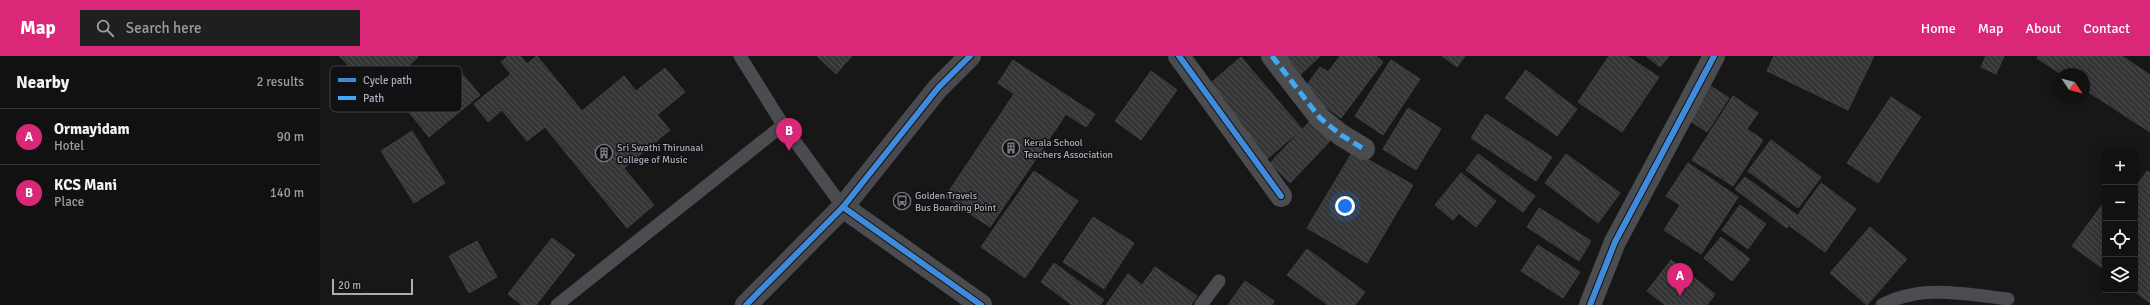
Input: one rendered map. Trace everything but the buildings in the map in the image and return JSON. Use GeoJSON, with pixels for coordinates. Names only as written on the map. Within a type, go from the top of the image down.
{"type":"FeatureCollection","features":[{"type":"Feature","properties":{"kind":"street"},"geometry":{"type":"LineString","coordinates":[[746,305],[843,207],[938,88],[970,56]]}},
{"type":"Feature","properties":{"kind":"street"},"geometry":{"type":"LineString","coordinates":[[1179,56],[1280,196]]}},
{"type":"Feature","properties":{"kind":"street"},"geometry":{"type":"LineString","coordinates":[[1272,56],[1320,118],[1341,135],[1364,149]]}},
{"type":"Feature","properties":{"kind":"street"},"geometry":{"type":"LineString","coordinates":[[1590,305],[1615,242],[1714,56]]}},
{"type":"Feature","properties":{"kind":"street"},"geometry":{"type":"LineString","coordinates":[[843,207],[981,305]]}},
{"type":"Feature","properties":{"kind":"lane"},"geometry":{"type":"LineString","coordinates":[[740,56],[783,125],[843,207]]}},
{"type":"Feature","properties":{"kind":"lane"},"geometry":{"type":"LineString","coordinates":[[557,305],[783,125]]}},
{"type":"Feature","properties":{"kind":"lane"},"geometry":{"type":"LineString","coordinates":[[1201,305],[1219,281]]}},
{"type":"Feature","properties":{"kind":"lane"},"geometry":{"type":"LineString","coordinates":[[1882,305],[1892,300],[1923,292],[1951,292],[2008,299]]}},
{"type":"Feature","properties":{"kind":"marked path"},"geometry":{"type":"LineString","coordinates":[[1272,56],[1320,118],[1341,135],[1364,149]]}},
{"type":"Feature","properties":{"kind":"cycle path"},"geometry":{"type":"LineString","coordinates":[[746,305],[843,207],[938,88],[970,56]]}},
{"type":"Feature","properties":{"kind":"cycle path"},"geometry":{"type":"LineString","coordinates":[[1179,56],[1281,196]]}},
{"type":"Feature","properties":{"kind":"cycle path"},"geometry":{"type":"LineString","coordinates":[[1590,305],[1615,242],[1714,56]]}},
{"type":"Feature","properties":{"kind":"cycle path"},"geometry":{"type":"LineString","coordinates":[[843,207],[981,305]]}},
{"type":"Feature","properties":{"kind":"place","name":"Kerala School Teachers Association"},"geometry":{"type":"Point","coordinates":[1011,148]}},
{"type":"Feature","properties":{"kind":"place","name":"KCS Mani"},"geometry":{"type":"Point","coordinates":[789,151]}},
{"type":"Feature","properties":{"kind":"place","name":"Sri Swathi Thirunaal College of Music"},"geometry":{"type":"Point","coordinates":[604,153]}},
{"type":"Feature","properties":{"kind":"place","name":"Golden Travels Bus Boarding Point"},"geometry":{"type":"Point","coordinates":[902,201]}},
{"type":"Feature","properties":{"kind":"place","name":"Ormayidam"},"geometry":{"type":"Point","coordinates":[1680,296]}}]}
